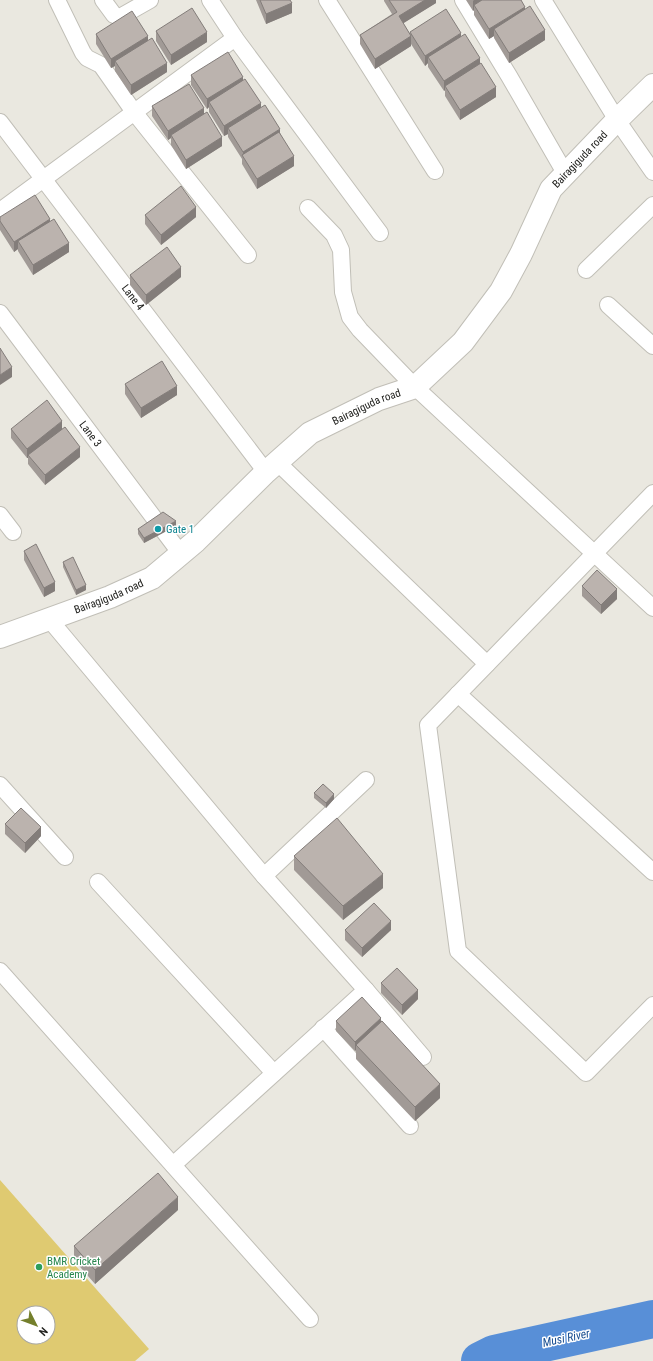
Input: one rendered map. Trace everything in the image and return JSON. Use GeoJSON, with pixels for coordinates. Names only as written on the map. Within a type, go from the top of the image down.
{"type":"FeatureCollection","features":[{"type":"Feature","properties":{"kind":"street"},"geometry":{"type":"LineString","coordinates":[[57,0],[83,53],[87,58],[101,65],[134,112],[248,255]]}},
{"type":"Feature","properties":{"kind":"street"},"geometry":{"type":"LineString","coordinates":[[103,0],[114,15],[120,17],[150,0]]}},
{"type":"Feature","properties":{"kind":"street"},"geometry":{"type":"LineString","coordinates":[[210,0],[234,38],[380,233]]}},
{"type":"Feature","properties":{"kind":"street"},"geometry":{"type":"LineString","coordinates":[[327,0],[435,171]]}},
{"type":"Feature","properties":{"kind":"street"},"geometry":{"type":"LineString","coordinates":[[462,0],[509,76],[565,173]]}},
{"type":"Feature","properties":{"kind":"street"},"geometry":{"type":"LineString","coordinates":[[542,0],[617,120],[653,172]]}},
{"type":"Feature","properties":{"kind":"street"},"geometry":{"type":"LineString","coordinates":[[0,211],[234,38]]}},
{"type":"Feature","properties":{"kind":"street","name":"Bairagiguda road"},"geometry":{"type":"LineString","coordinates":[[0,637],[110,597],[152,578],[181,554],[310,433],[379,399],[415,387],[463,342],[501,291],[521,254],[551,189],[617,120],[653,86]]}},
{"type":"Feature","properties":{"kind":"street","name":"Lane 4"},"geometry":{"type":"LineString","coordinates":[[0,122],[43,179],[272,467],[487,664]]}},
{"type":"Feature","properties":{"kind":"street"},"geometry":{"type":"LineString","coordinates":[[586,270],[653,205]]}},
{"type":"Feature","properties":{"kind":"street"},"geometry":{"type":"LineString","coordinates":[[308,208],[334,235],[341,250],[344,292],[350,316],[415,387],[653,608]]}},
{"type":"Feature","properties":{"kind":"street"},"geometry":{"type":"LineString","coordinates":[[608,305],[653,346]]}},
{"type":"Feature","properties":{"kind":"street","name":"Lane 3"},"geometry":{"type":"LineString","coordinates":[[0,313],[181,554]]}},
{"type":"Feature","properties":{"kind":"street"},"geometry":{"type":"LineString","coordinates":[[653,493],[428,725],[458,951],[586,1074],[653,1005]]}},
{"type":"Feature","properties":{"kind":"street"},"geometry":{"type":"LineString","coordinates":[[0,515],[13,532]]}},
{"type":"Feature","properties":{"kind":"street"},"geometry":{"type":"LineString","coordinates":[[49,619],[264,876],[366,990],[423,1057]]}},
{"type":"Feature","properties":{"kind":"street"},"geometry":{"type":"LineString","coordinates":[[458,694],[653,872]]}},
{"type":"Feature","properties":{"kind":"street"},"geometry":{"type":"LineString","coordinates":[[264,876],[366,780]]}},
{"type":"Feature","properties":{"kind":"street"},"geometry":{"type":"LineString","coordinates":[[0,785],[65,857]]}},
{"type":"Feature","properties":{"kind":"street"},"geometry":{"type":"LineString","coordinates":[[98,882],[274,1073]]}},
{"type":"Feature","properties":{"kind":"street"},"geometry":{"type":"LineString","coordinates":[[0,972],[310,1319]]}},
{"type":"Feature","properties":{"kind":"street"},"geometry":{"type":"LineString","coordinates":[[173,1165],[366,990]]}},
{"type":"Feature","properties":{"kind":"street"},"geometry":{"type":"LineString","coordinates":[[323,1028],[410,1126]]}},
{"type":"Feature","properties":{"kind":"shaded area","name":"BMR Cricket Academy"},"geometry":{"type":"Polygon","coordinates":[[[0,1180],[149,1349],[135,1361],[0,1361],[0,1180]]]}},
{"type":"Feature","properties":{"kind":"building"},"geometry":{"type":"Polygon","coordinates":[[[260,0],[290,0],[292,3],[266,14],[260,0]]]}},
{"type":"Feature","properties":{"kind":"building"},"geometry":{"type":"Polygon","coordinates":[[[389,0],[425,0],[399,16],[411,36],[375,59],[360,35],[397,12],[389,0]]]}},
{"type":"Feature","properties":{"kind":"building"},"geometry":{"type":"Polygon","coordinates":[[[482,0],[521,0],[525,7],[489,29],[474,5],[482,0]]]}},
{"type":"Feature","properties":{"kind":"building"},"geometry":{"type":"Polygon","coordinates":[[[530,6],[545,30],[509,53],[494,29],[530,6]]]}},
{"type":"Feature","properties":{"kind":"building"},"geometry":{"type":"Polygon","coordinates":[[[192,8],[207,32],[171,55],[156,31],[192,8]]]}},
{"type":"Feature","properties":{"kind":"building"},"geometry":{"type":"Polygon","coordinates":[[[446,9],[461,33],[425,56],[410,32],[446,9]]]}},
{"type":"Feature","properties":{"kind":"building"},"geometry":{"type":"Polygon","coordinates":[[[132,11],[148,36],[111,59],[96,34],[132,11]]]}},
{"type":"Feature","properties":{"kind":"building"},"geometry":{"type":"Polygon","coordinates":[[[465,34],[480,58],[444,81],[428,57],[465,34]]]}},
{"type":"Feature","properties":{"kind":"building"},"geometry":{"type":"Polygon","coordinates":[[[152,38],[167,63],[131,85],[115,61],[152,38]]]}},
{"type":"Feature","properties":{"kind":"building"},"geometry":{"type":"Polygon","coordinates":[[[228,52],[243,77],[207,99],[191,75],[228,52]]]}},
{"type":"Feature","properties":{"kind":"building"},"geometry":{"type":"Polygon","coordinates":[[[481,63],[496,87],[460,110],[445,86],[481,63]]]}},
{"type":"Feature","properties":{"kind":"building"},"geometry":{"type":"Polygon","coordinates":[[[245,79],[261,103],[224,126],[209,102],[245,79]]]}},
{"type":"Feature","properties":{"kind":"building"},"geometry":{"type":"Polygon","coordinates":[[[189,84],[204,108],[168,131],[152,106],[189,84]]]}},
{"type":"Feature","properties":{"kind":"building"},"geometry":{"type":"Polygon","coordinates":[[[265,105],[280,129],[243,152],[228,128],[265,105]]]}},
{"type":"Feature","properties":{"kind":"building"},"geometry":{"type":"Polygon","coordinates":[[[207,112],[222,137],[186,160],[171,135],[207,112]]]}},
{"type":"Feature","properties":{"kind":"building"},"geometry":{"type":"Polygon","coordinates":[[[279,132],[294,156],[257,179],[242,155],[279,132]]]}},
{"type":"Feature","properties":{"kind":"building"},"geometry":{"type":"Polygon","coordinates":[[[181,186],[196,207],[161,235],[145,215],[181,186]]]}},
{"type":"Feature","properties":{"kind":"building"},"geometry":{"type":"Polygon","coordinates":[[[35,195],[50,219],[14,242],[0,221],[0,217],[35,195]]]}},
{"type":"Feature","properties":{"kind":"building"},"geometry":{"type":"Polygon","coordinates":[[[54,219],[69,243],[33,265],[18,241],[54,219]]]}},
{"type":"Feature","properties":{"kind":"building"},"geometry":{"type":"Polygon","coordinates":[[[167,247],[181,267],[146,295],[130,275],[167,247]]]}},
{"type":"Feature","properties":{"kind":"building"},"geometry":{"type":"Polygon","coordinates":[[[0,348],[12,367],[0,375],[0,348]]]}},
{"type":"Feature","properties":{"kind":"building"},"geometry":{"type":"Polygon","coordinates":[[[162,361],[177,386],[141,408],[125,384],[162,361]]]}},
{"type":"Feature","properties":{"kind":"building"},"geometry":{"type":"Polygon","coordinates":[[[47,400],[62,421],[27,449],[11,429],[47,400]]]}},
{"type":"Feature","properties":{"kind":"building"},"geometry":{"type":"Polygon","coordinates":[[[65,427],[80,447],[45,475],[28,455],[65,427]]]}},
{"type":"Feature","properties":{"kind":"building"},"geometry":{"type":"Polygon","coordinates":[[[163,512],[176,521],[144,538],[138,529],[163,512]]]}},
{"type":"Feature","properties":{"kind":"building"},"geometry":{"type":"Polygon","coordinates":[[[36,544],[55,582],[44,588],[24,551],[36,544]]]}},
{"type":"Feature","properties":{"kind":"building"},"geometry":{"type":"Polygon","coordinates":[[[73,557],[86,585],[76,590],[63,562],[73,557]]]}},
{"type":"Feature","properties":{"kind":"building"},"geometry":{"type":"Polygon","coordinates":[[[597,570],[617,589],[601,605],[582,586],[597,570]]]}},
{"type":"Feature","properties":{"kind":"building"},"geometry":{"type":"Polygon","coordinates":[[[323,784],[334,794],[326,803],[314,793],[323,784]]]}},
{"type":"Feature","properties":{"kind":"building"},"geometry":{"type":"Polygon","coordinates":[[[21,808],[41,827],[25,843],[5,824],[21,808]]]}},
{"type":"Feature","properties":{"kind":"building"},"geometry":{"type":"Polygon","coordinates":[[[337,818],[383,874],[343,906],[294,856],[337,818]]]}},
{"type":"Feature","properties":{"kind":"building"},"geometry":{"type":"Polygon","coordinates":[[[374,903],[391,921],[362,948],[345,930],[374,903]]]}},
{"type":"Feature","properties":{"kind":"building"},"geometry":{"type":"Polygon","coordinates":[[[397,968],[418,990],[402,1005],[381,983],[397,968]]]}},
{"type":"Feature","properties":{"kind":"building"},"geometry":{"type":"Polygon","coordinates":[[[362,997],[381,1018],[355,1042],[336,1021],[362,997]]]}},
{"type":"Feature","properties":{"kind":"building"},"geometry":{"type":"Polygon","coordinates":[[[382,1021],[440,1084],[415,1107],[356,1045],[382,1021]]]}},
{"type":"Feature","properties":{"kind":"building"},"geometry":{"type":"Polygon","coordinates":[[[158,1173],[178,1197],[95,1270],[74,1246],[158,1173]]]}},
{"type":"Feature","properties":{"kind":"waterway","name":"Musi River"},"geometry":{"type":"LineString","coordinates":[[480,1361],[494,1354],[653,1319]]}},
{"type":"Feature","properties":{"kind":"place","name":"Gate 1"},"geometry":{"type":"Point","coordinates":[158,529]}},
{"type":"Feature","properties":{"kind":"place","name":"BMR Cricket Academy"},"geometry":{"type":"Point","coordinates":[39,1267]}}]}
